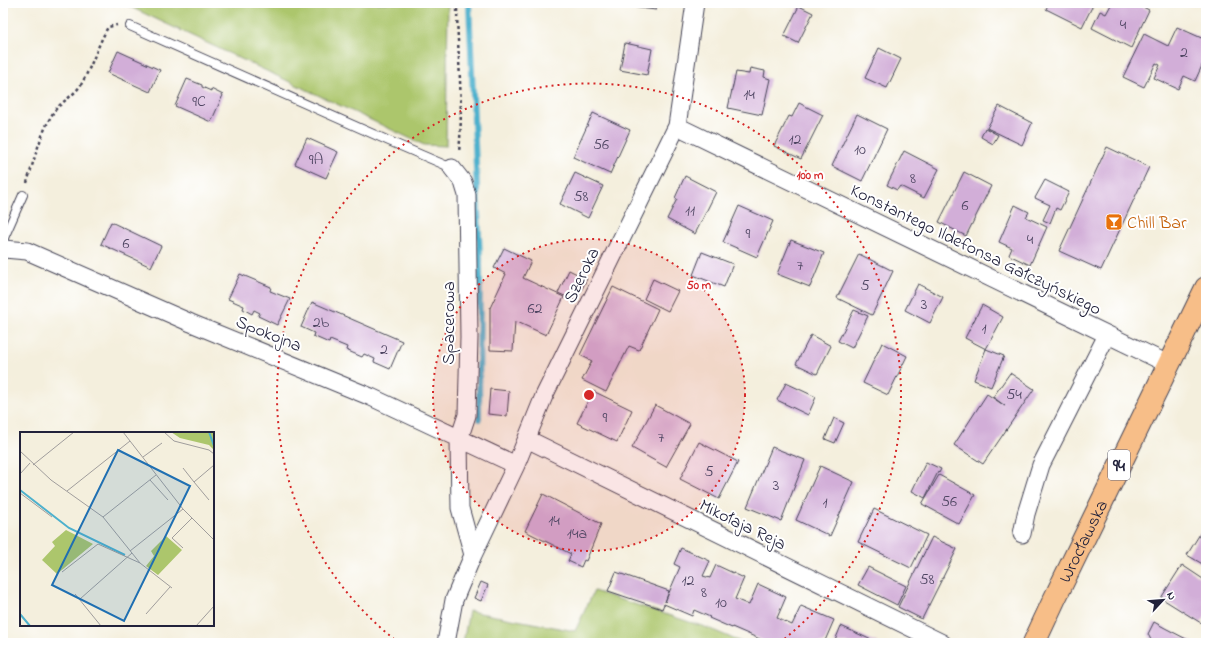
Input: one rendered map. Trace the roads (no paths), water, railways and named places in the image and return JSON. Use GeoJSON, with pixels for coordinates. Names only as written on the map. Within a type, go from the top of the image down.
{"type":"FeatureCollection","features":[{"type":"Feature","properties":{"kind":"main road","name":"Wrocławska"},"geometry":{"type":"LineString","coordinates":[[1034,643],[1206,288]]}},
{"type":"Feature","properties":{"kind":"street","name":"Szeroka"},"geometry":{"type":"LineString","coordinates":[[473,555],[516,465],[544,396],[677,126],[695,3]]}},
{"type":"Feature","properties":{"kind":"street","name":"Konstantego Ildefonsa Gałczyńskiego"},"geometry":{"type":"LineString","coordinates":[[677,126],[1168,364]]}},
{"type":"Feature","properties":{"kind":"street","name":"Spacerowa"},"geometry":{"type":"LineString","coordinates":[[452,168],[463,182],[467,195],[469,345],[466,415],[459,438],[460,508],[473,555]]}},
{"type":"Feature","properties":{"kind":"street","name":"Spokojna"},"geometry":{"type":"LineString","coordinates":[[4,250],[27,251],[191,323],[371,397],[516,465]]}},
{"type":"Feature","properties":{"kind":"street","name":"Konstantego Ildefonsa Gałczyńskiego"},"geometry":{"type":"LineString","coordinates":[[1022,534],[1026,514],[1041,465],[1107,335]]}},
{"type":"Feature","properties":{"kind":"street","name":"Mikołaja Reja"},"geometry":{"type":"LineString","coordinates":[[527,439],[942,643]]}},
{"type":"Feature","properties":{"kind":"street"},"geometry":{"type":"LineString","coordinates":[[446,643],[454,600],[473,555]]}},
{"type":"Feature","properties":{"kind":"lane"},"geometry":{"type":"LineString","coordinates":[[130,26],[452,168]]}},
{"type":"Feature","properties":{"kind":"lane"},"geometry":{"type":"LineString","coordinates":[[4,250],[4,238],[23,195]]}},
{"type":"Feature","properties":{"kind":"waterway"},"geometry":{"type":"LineString","coordinates":[[469,3],[480,260],[479,419]]}},
{"type":"Feature","properties":{"kind":"place","name":"Chill Bar"},"geometry":{"type":"Point","coordinates":[1114,222]}}]}
